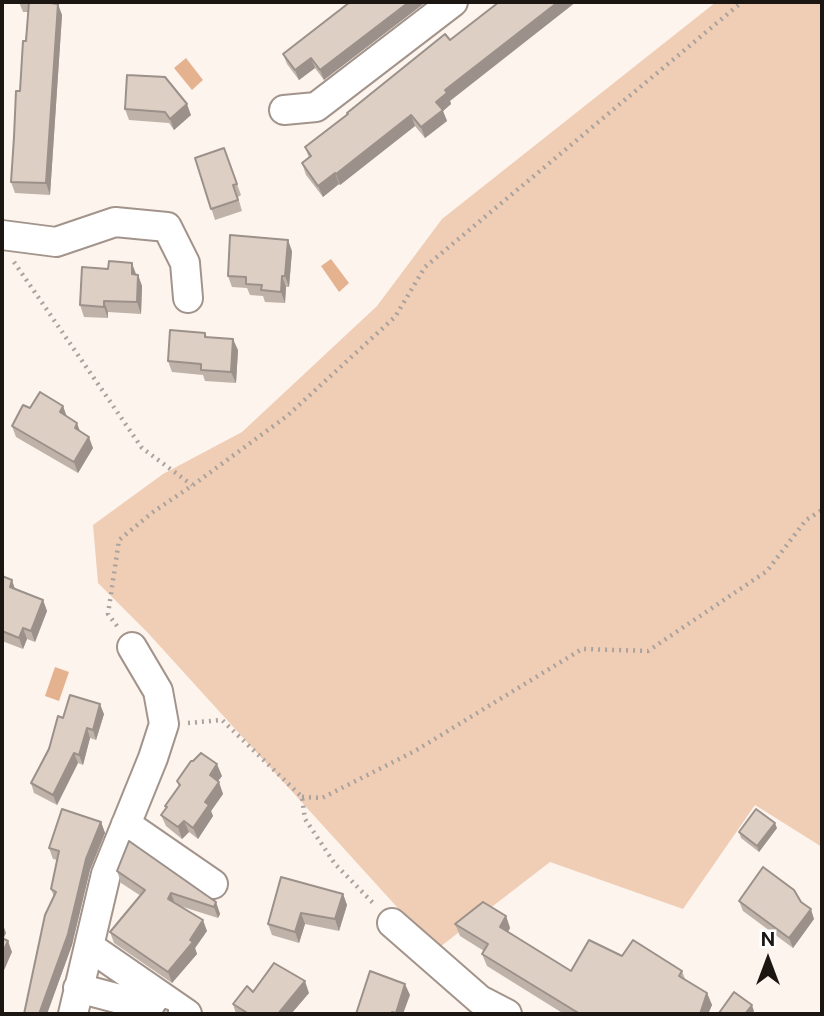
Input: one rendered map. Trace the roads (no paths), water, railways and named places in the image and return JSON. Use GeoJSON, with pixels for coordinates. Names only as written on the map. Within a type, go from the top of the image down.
{"type":"FeatureCollection","features":[{"type":"Feature","properties":{"kind":"street"},"geometry":{"type":"LineString","coordinates":[[284,110],[316,107],[453,2]]}},
{"type":"Feature","properties":{"kind":"street"},"geometry":{"type":"LineString","coordinates":[[6,245],[56,242],[115,222],[167,227],[185,263],[188,298]]}},
{"type":"Feature","properties":{"kind":"street"},"geometry":{"type":"LineString","coordinates":[[132,647],[158,691],[164,724],[106,874],[76,1001],[135,1003],[151,1014]]}},
{"type":"Feature","properties":{"kind":"street"},"geometry":{"type":"LineString","coordinates":[[126,824],[213,884]]}},
{"type":"Feature","properties":{"kind":"street"},"geometry":{"type":"LineString","coordinates":[[392,923],[480,1000],[507,1014]]}},
{"type":"Feature","properties":{"kind":"street"},"geometry":{"type":"LineString","coordinates":[[90,947],[187,1014]]}}]}
